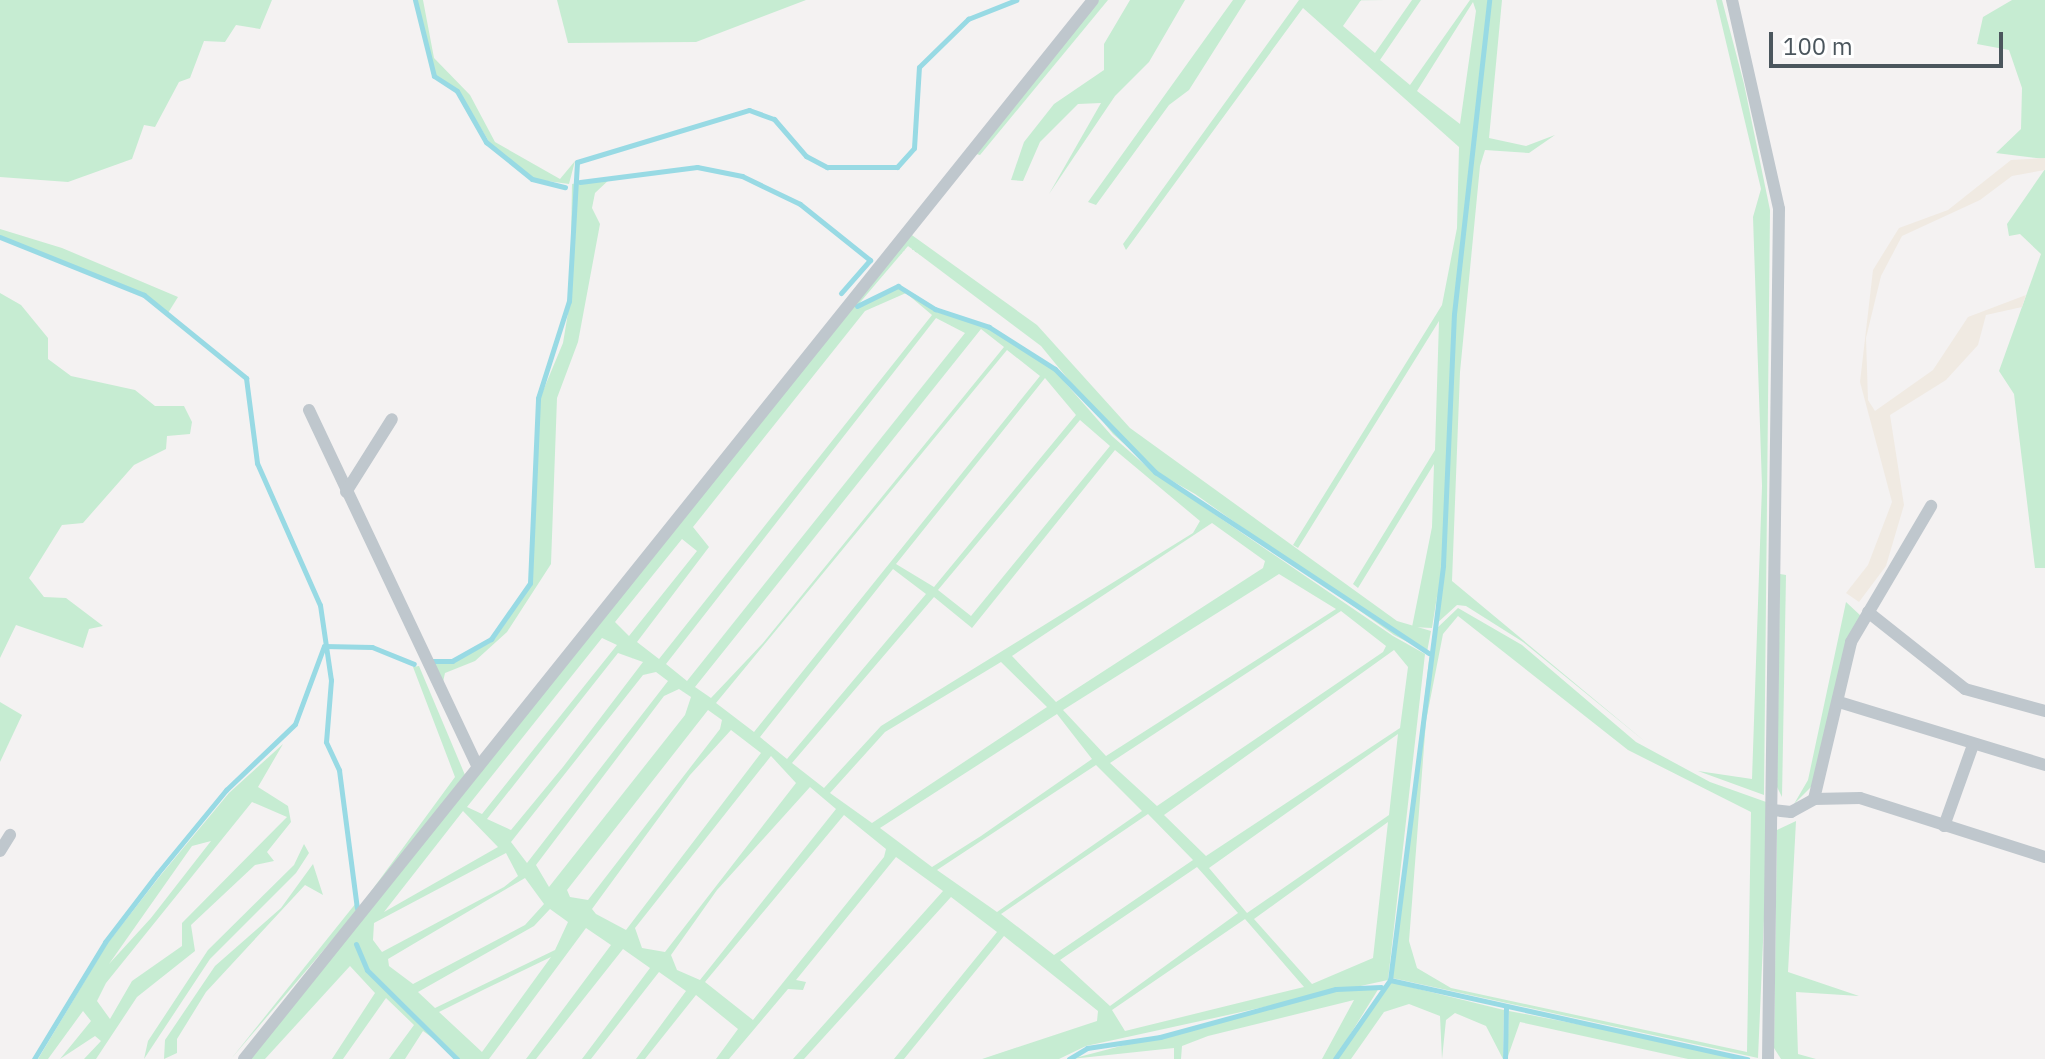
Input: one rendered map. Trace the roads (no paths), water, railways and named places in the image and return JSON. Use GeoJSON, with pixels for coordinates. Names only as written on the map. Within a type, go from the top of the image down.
{"type":"FeatureCollection","features":[{"type":"Feature","properties":{"kind":"street"},"geometry":{"type":"LineString","coordinates":[[244,1059],[1093,0]]}},
{"type":"Feature","properties":{"kind":"street"},"geometry":{"type":"LineString","coordinates":[[1732,0],[1779,209],[1768,1054]]}},
{"type":"Feature","properties":{"kind":"street"},"geometry":{"type":"LineString","coordinates":[[309,410],[478,767]]}},
{"type":"Feature","properties":{"kind":"street"},"geometry":{"type":"LineString","coordinates":[[346,492],[392,419]]}},
{"type":"Feature","properties":{"kind":"street"},"geometry":{"type":"LineString","coordinates":[[1814,799],[1851,642],[1931,506]]}},
{"type":"Feature","properties":{"kind":"street"},"geometry":{"type":"LineString","coordinates":[[1868,612],[1965,689],[2045,711]]}},
{"type":"Feature","properties":{"kind":"street"},"geometry":{"type":"LineString","coordinates":[[1839,702],[2045,765]]}},
{"type":"Feature","properties":{"kind":"street"},"geometry":{"type":"LineString","coordinates":[[1944,826],[1973,745]]}},
{"type":"Feature","properties":{"kind":"street"},"geometry":{"type":"LineString","coordinates":[[1772,810],[1791,812],[1814,799],[1860,798],[2045,857]]}},
{"type":"Feature","properties":{"kind":"street"},"geometry":{"type":"LineString","coordinates":[[0,851],[10,835]]}},
{"type":"Feature","properties":{"kind":"waterway"},"geometry":{"type":"LineString","coordinates":[[415,0],[434,76],[457,91],[486,142],[532,179],[565,187]]}},
{"type":"Feature","properties":{"kind":"waterway"},"geometry":{"type":"LineString","coordinates":[[428,661],[452,661],[491,639],[530,583],[538,398],[569,301],[577,162],[749,110],[774,119],[806,156],[827,167],[897,167],[914,148],[919,67],[968,19],[1016,0]]}},
{"type":"Feature","properties":{"kind":"waterway"},"geometry":{"type":"LineString","coordinates":[[1335,1059],[1390,980],[1443,565],[1454,314],[1489,0]]}},
{"type":"Feature","properties":{"kind":"waterway"},"geometry":{"type":"LineString","coordinates":[[580,182],[697,167],[742,176],[800,204],[870,260],[841,293]]}},
{"type":"Feature","properties":{"kind":"waterway"},"geometry":{"type":"LineString","coordinates":[[0,237],[144,295],[246,378],[257,463],[320,605],[331,680],[326,742],[339,770],[357,908]]}},
{"type":"Feature","properties":{"kind":"waterway"},"geometry":{"type":"LineString","coordinates":[[857,306],[898,286],[935,309],[989,327],[1055,369],[1155,472],[1428,653]]}},
{"type":"Feature","properties":{"kind":"waterway"},"geometry":{"type":"LineString","coordinates":[[34,1059],[105,942],[157,874],[226,790],[295,724],[324,646],[372,647],[414,664]]}},
{"type":"Feature","properties":{"kind":"waterway"},"geometry":{"type":"LineString","coordinates":[[356,944],[367,970],[457,1059]]}},
{"type":"Feature","properties":{"kind":"waterway"},"geometry":{"type":"LineString","coordinates":[[1390,980],[1747,1059]]}},
{"type":"Feature","properties":{"kind":"waterway"},"geometry":{"type":"LineString","coordinates":[[1069,1059],[1087,1048],[1160,1037],[1336,989],[1381,987]]}},
{"type":"Feature","properties":{"kind":"waterway"},"geometry":{"type":"LineString","coordinates":[[1505,1059],[1506,1008]]}}]}
